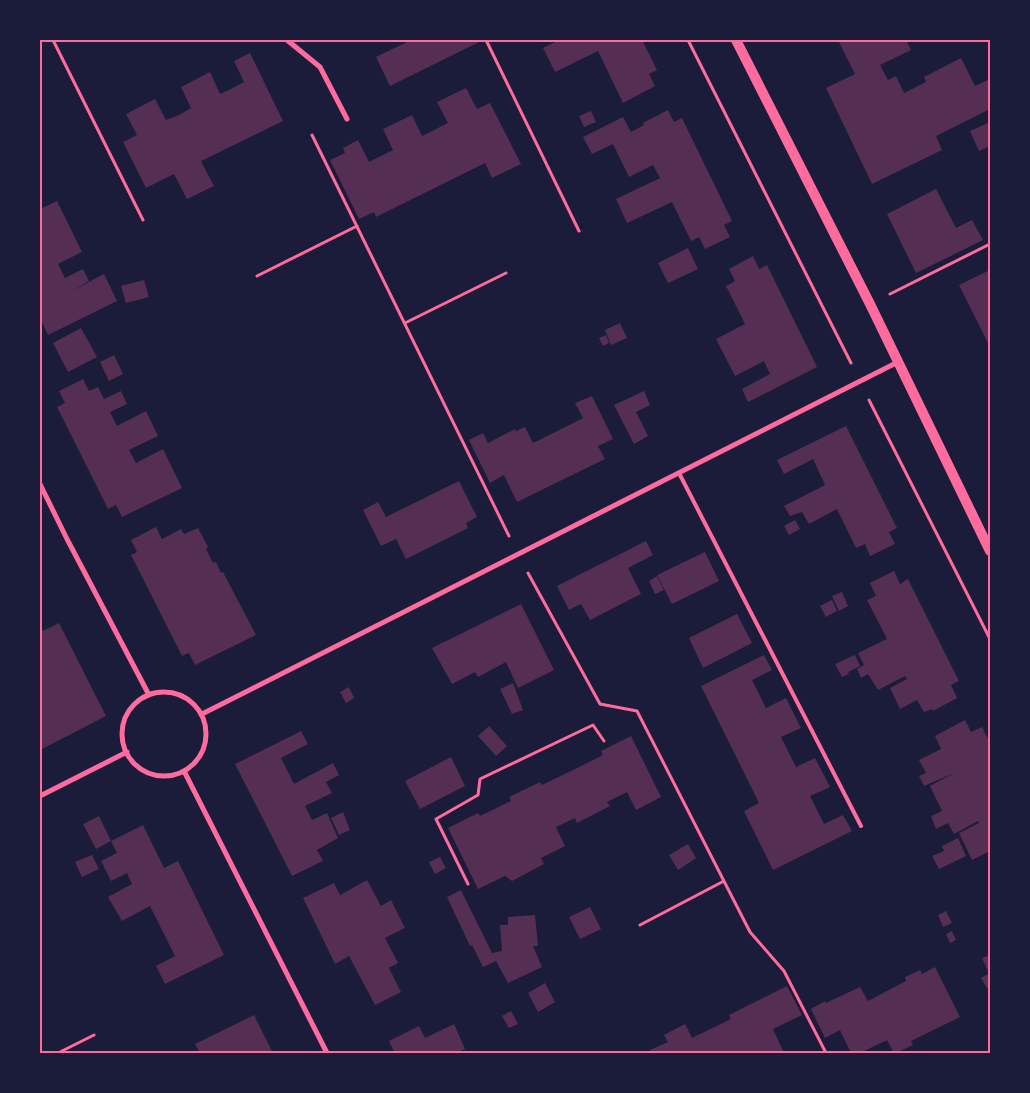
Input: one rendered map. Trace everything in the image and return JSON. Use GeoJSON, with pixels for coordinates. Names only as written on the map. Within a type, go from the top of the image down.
{"type":"FeatureCollection","features":[{"type":"Feature","properties":{"kind":"main road"},"geometry":{"type":"LineString","coordinates":[[736,40],[870,304],[990,551]]}},
{"type":"Feature","properties":{"kind":"street"},"geometry":{"type":"LineString","coordinates":[[287,40],[320,67],[347,119]]}},
{"type":"Feature","properties":{"kind":"street"},"geometry":{"type":"LineString","coordinates":[[202,714],[898,362]]}},
{"type":"Feature","properties":{"kind":"street"},"geometry":{"type":"LineString","coordinates":[[40,484],[149,695]]}},
{"type":"Feature","properties":{"kind":"street"},"geometry":{"type":"LineString","coordinates":[[166,692],[180,695],[193,702],[202,714],[205,721],[206,735],[204,750],[184,772],[159,776],[144,772],[133,762],[123,743],[122,728],[127,714],[136,703],[149,695],[166,692]]}},
{"type":"Feature","properties":{"kind":"street"},"geometry":{"type":"LineString","coordinates":[[40,796],[127,752]]}},
{"type":"Feature","properties":{"kind":"street"},"geometry":{"type":"LineString","coordinates":[[184,772],[327,1053]]}},
{"type":"Feature","properties":{"kind":"lane"},"geometry":{"type":"LineString","coordinates":[[679,473],[862,826]]}},
{"type":"Feature","properties":{"kind":"path"},"geometry":{"type":"LineString","coordinates":[[53,40],[143,220]]}},
{"type":"Feature","properties":{"kind":"path"},"geometry":{"type":"LineString","coordinates":[[486,40],[579,231]]}},
{"type":"Feature","properties":{"kind":"path"},"geometry":{"type":"LineString","coordinates":[[688,40],[990,639]]}},
{"type":"Feature","properties":{"kind":"path"},"geometry":{"type":"LineString","coordinates":[[312,135],[518,554],[600,704],[637,711],[750,932],[784,971],[826,1053]]}},
{"type":"Feature","properties":{"kind":"path"},"geometry":{"type":"LineString","coordinates":[[257,276],[357,226]]}},
{"type":"Feature","properties":{"kind":"path"},"geometry":{"type":"LineString","coordinates":[[870,304],[990,244]]}},
{"type":"Feature","properties":{"kind":"path"},"geometry":{"type":"LineString","coordinates":[[405,323],[506,273]]}},
{"type":"Feature","properties":{"kind":"path"},"geometry":{"type":"LineString","coordinates":[[468,884],[436,819],[478,795],[480,779],[592,725],[604,741]]}},
{"type":"Feature","properties":{"kind":"path"},"geometry":{"type":"LineString","coordinates":[[640,925],[724,881]]}},
{"type":"Feature","properties":{"kind":"path"},"geometry":{"type":"LineString","coordinates":[[58,1053],[94,1035]]}},
{"type":"Feature","properties":{"kind":"building"},"geometry":{"type":"Polygon","coordinates":[[[411,40],[478,40],[479,42],[390,86],[376,57],[411,40]]]}},
{"type":"Feature","properties":{"kind":"building"},"geometry":{"type":"Polygon","coordinates":[[[559,40],[642,40],[657,70],[649,74],[655,86],[623,103],[598,51],[555,72],[543,48],[559,40]]]}},
{"type":"Feature","properties":{"kind":"building"},"geometry":{"type":"Polygon","coordinates":[[[838,40],[906,40],[911,50],[880,65],[888,80],[896,76],[904,93],[926,82],[924,77],[961,58],[975,86],[990,79],[990,109],[936,136],[942,150],[872,184],[826,88],[855,74],[838,40]]]}},
{"type":"Feature","properties":{"kind":"building"},"geometry":{"type":"Polygon","coordinates":[[[250,53],[283,121],[201,161],[214,186],[187,199],[174,174],[146,188],[123,142],[137,135],[126,114],[155,99],[166,120],[179,115],[191,108],[181,87],[210,72],[220,94],[233,88],[244,82],[234,61],[250,53]]]}},
{"type":"Feature","properties":{"kind":"building"},"geometry":{"type":"Polygon","coordinates":[[[466,88],[477,109],[490,103],[521,164],[492,178],[485,163],[376,217],[374,212],[359,219],[330,160],[345,153],[343,148],[358,140],[369,162],[393,150],[383,129],[412,115],[422,136],[448,123],[437,102],[466,88]]]}},
{"type":"Feature","properties":{"kind":"building"},"geometry":{"type":"Polygon","coordinates":[[[668,110],[674,122],[682,118],[732,221],[724,225],[730,237],[705,249],[699,237],[691,241],[672,202],[627,223],[616,199],[660,178],[653,165],[629,177],[613,144],[592,154],[583,137],[623,117],[631,132],[644,125],[643,123],[668,110]]]}},
{"type":"Feature","properties":{"kind":"building"},"geometry":{"type":"Polygon","coordinates":[[[591,111],[596,122],[584,127],[579,116],[591,111]]]}},
{"type":"Feature","properties":{"kind":"building"},"geometry":{"type":"Polygon","coordinates":[[[990,122],[990,146],[979,151],[970,131],[990,122]]]}},
{"type":"Feature","properties":{"kind":"building"},"geometry":{"type":"Polygon","coordinates":[[[936,189],[956,228],[972,220],[983,240],[916,273],[887,214],[936,189]]]}},
{"type":"Feature","properties":{"kind":"building"},"geometry":{"type":"Polygon","coordinates":[[[57,201],[82,252],[58,264],[65,278],[83,269],[89,281],[72,291],[104,274],[117,301],[48,335],[40,318],[40,209],[57,201]]]}},
{"type":"Feature","properties":{"kind":"building"},"geometry":{"type":"Polygon","coordinates":[[[688,248],[698,269],[668,283],[658,263],[688,248]]]}},
{"type":"Feature","properties":{"kind":"building"},"geometry":{"type":"Polygon","coordinates":[[[753,256],[759,269],[767,265],[817,367],[748,402],[742,389],[770,374],[764,361],[735,376],[716,339],[745,324],[726,286],[735,281],[729,269],[753,256]]]}},
{"type":"Feature","properties":{"kind":"building"},"geometry":{"type":"Polygon","coordinates":[[[990,270],[990,342],[988,343],[959,285],[990,270]]]}},
{"type":"Feature","properties":{"kind":"building"},"geometry":{"type":"Polygon","coordinates":[[[144,280],[149,297],[126,303],[121,286],[144,280]]]}},
{"type":"Feature","properties":{"kind":"building"},"geometry":{"type":"Polygon","coordinates":[[[620,323],[627,338],[611,345],[605,330],[620,323]]]}},
{"type":"Feature","properties":{"kind":"building"},"geometry":{"type":"Polygon","coordinates":[[[81,328],[97,357],[68,372],[53,343],[81,328]]]}},
{"type":"Feature","properties":{"kind":"building"},"geometry":{"type":"Polygon","coordinates":[[[606,335],[609,343],[603,346],[599,338],[606,335]]]}},
{"type":"Feature","properties":{"kind":"building"},"geometry":{"type":"Polygon","coordinates":[[[114,355],[123,374],[109,381],[100,362],[114,355]]]}},
{"type":"Feature","properties":{"kind":"building"},"geometry":{"type":"Polygon","coordinates":[[[83,379],[89,391],[98,387],[104,399],[121,391],[127,404],[110,412],[117,426],[146,411],[158,436],[129,450],[136,463],[163,449],[182,488],[122,517],[116,505],[108,509],[57,407],[65,403],[59,391],[83,379]]]}},
{"type":"Feature","properties":{"kind":"building"},"geometry":{"type":"Polygon","coordinates":[[[644,391],[650,405],[636,412],[648,436],[634,444],[614,405],[644,391]]]}},
{"type":"Feature","properties":{"kind":"building"},"geometry":{"type":"Polygon","coordinates":[[[592,396],[613,439],[598,446],[605,459],[517,502],[504,475],[490,483],[469,440],[483,433],[488,443],[515,429],[516,431],[525,427],[533,443],[583,418],[575,403],[592,396]]]}},
{"type":"Feature","properties":{"kind":"building"},"geometry":{"type":"Polygon","coordinates":[[[846,426],[897,528],[889,532],[895,544],[870,556],[865,544],[856,548],[837,509],[809,524],[802,512],[790,516],[784,506],[825,485],[813,459],[784,474],[777,460],[846,426]]]}},
{"type":"Feature","properties":{"kind":"building"},"geometry":{"type":"Polygon","coordinates":[[[459,481],[477,517],[466,523],[468,528],[406,559],[396,539],[381,546],[363,510],[378,502],[386,517],[459,481]]]}},
{"type":"Feature","properties":{"kind":"building"},"geometry":{"type":"Polygon","coordinates":[[[795,520],[800,529],[789,535],[784,526],[795,520]]]}},
{"type":"Feature","properties":{"kind":"building"},"geometry":{"type":"Polygon","coordinates":[[[156,527],[162,539],[181,529],[184,534],[198,528],[208,547],[206,549],[213,563],[216,562],[221,573],[223,572],[256,635],[195,665],[189,653],[182,656],[131,555],[137,552],[131,540],[156,527]]]}},
{"type":"Feature","properties":{"kind":"building"},"geometry":{"type":"Polygon","coordinates":[[[646,541],[653,555],[628,568],[641,594],[590,620],[581,604],[569,610],[557,586],[646,541]]]}},
{"type":"Feature","properties":{"kind":"building"},"geometry":{"type":"Polygon","coordinates":[[[705,552],[719,581],[672,604],[657,575],[705,552]]]}},
{"type":"Feature","properties":{"kind":"building"},"geometry":{"type":"Polygon","coordinates":[[[894,571],[900,584],[908,579],[959,681],[951,685],[957,698],[933,711],[932,709],[924,712],[917,700],[900,709],[890,688],[907,679],[905,676],[878,690],[868,674],[861,678],[857,669],[864,665],[858,653],[887,639],[867,600],[876,596],[870,583],[894,571]]]}},
{"type":"Feature","properties":{"kind":"building"},"geometry":{"type":"Polygon","coordinates":[[[657,576],[664,590],[655,594],[649,581],[657,576]]]}},
{"type":"Feature","properties":{"kind":"building"},"geometry":{"type":"Polygon","coordinates":[[[842,592],[848,606],[839,611],[832,596],[842,592]]]}},
{"type":"Feature","properties":{"kind":"building"},"geometry":{"type":"Polygon","coordinates":[[[832,600],[837,611],[826,617],[820,606],[832,600]]]}},
{"type":"Feature","properties":{"kind":"building"},"geometry":{"type":"Polygon","coordinates":[[[521,604],[554,670],[518,688],[506,662],[478,677],[475,672],[452,684],[432,648],[521,604]]]}},
{"type":"Feature","properties":{"kind":"building"},"geometry":{"type":"Polygon","coordinates":[[[737,614],[752,643],[703,668],[689,638],[737,614]]]}},
{"type":"Feature","properties":{"kind":"building"},"geometry":{"type":"Polygon","coordinates":[[[59,623],[106,716],[40,750],[40,625],[43,631],[59,623]]]}},
{"type":"Feature","properties":{"kind":"building"},"geometry":{"type":"Polygon","coordinates":[[[764,655],[772,670],[752,680],[766,708],[786,698],[801,728],[781,737],[796,767],[815,758],[830,787],[810,796],[824,824],[843,815],[852,831],[773,870],[744,811],[759,803],[701,686],[764,655]]]}},
{"type":"Feature","properties":{"kind":"building"},"geometry":{"type":"Polygon","coordinates":[[[855,655],[860,666],[842,677],[835,664],[855,655]]]}},
{"type":"Feature","properties":{"kind":"building"},"geometry":{"type":"Polygon","coordinates":[[[513,683],[523,710],[512,714],[500,689],[513,683]]]}},
{"type":"Feature","properties":{"kind":"building"},"geometry":{"type":"Polygon","coordinates":[[[349,687],[354,698],[346,703],[340,692],[349,687]]]}},
{"type":"Feature","properties":{"kind":"building"},"geometry":{"type":"Polygon","coordinates":[[[965,720],[971,732],[982,727],[990,743],[990,851],[972,860],[959,833],[979,823],[978,821],[954,834],[948,823],[936,829],[931,816],[942,811],[930,786],[954,773],[924,786],[919,776],[926,773],[919,760],[941,749],[935,736],[965,720]]]}},
{"type":"Feature","properties":{"kind":"building"},"geometry":{"type":"Polygon","coordinates":[[[489,726],[507,746],[496,756],[478,736],[489,726]]]}},
{"type":"Feature","properties":{"kind":"building"},"geometry":{"type":"Polygon","coordinates":[[[301,731],[308,744],[281,758],[294,784],[333,763],[339,775],[326,782],[332,793],[305,806],[312,820],[327,813],[338,838],[317,850],[323,861],[292,876],[235,764],[301,731]]]}},
{"type":"Feature","properties":{"kind":"building"},"geometry":{"type":"Polygon","coordinates":[[[631,736],[661,797],[636,810],[627,792],[607,802],[610,806],[577,823],[575,818],[556,827],[565,846],[541,858],[544,864],[512,881],[505,876],[478,889],[448,828],[478,813],[480,816],[511,801],[509,797],[540,782],[542,785],[603,755],[601,751],[631,736]]]}},
{"type":"Feature","properties":{"kind":"building"},"geometry":{"type":"Polygon","coordinates":[[[451,757],[465,786],[420,809],[405,781],[451,757]]]}},
{"type":"Feature","properties":{"kind":"building"},"geometry":{"type":"Polygon","coordinates":[[[343,812],[350,830],[339,835],[331,818],[343,812]]]}},
{"type":"Feature","properties":{"kind":"building"},"geometry":{"type":"Polygon","coordinates":[[[99,816],[111,841],[96,849],[83,824],[99,816]]]}},
{"type":"Feature","properties":{"kind":"building"},"geometry":{"type":"Polygon","coordinates":[[[143,825],[164,868],[178,861],[224,955],[165,984],[156,966],[175,956],[150,906],[122,921],[108,897],[132,884],[127,873],[111,881],[101,861],[117,853],[111,841],[143,825]]]}},
{"type":"Feature","properties":{"kind":"building"},"geometry":{"type":"Polygon","coordinates":[[[958,838],[966,856],[939,869],[932,856],[944,851],[942,846],[958,838]]]}},
{"type":"Feature","properties":{"kind":"building"},"geometry":{"type":"Polygon","coordinates":[[[688,844],[696,858],[678,870],[669,855],[688,844]]]}},
{"type":"Feature","properties":{"kind":"building"},"geometry":{"type":"Polygon","coordinates":[[[92,855],[99,869],[82,877],[75,862],[92,855]]]}},
{"type":"Feature","properties":{"kind":"building"},"geometry":{"type":"Polygon","coordinates":[[[440,857],[446,868],[435,874],[429,862],[440,857]]]}},
{"type":"Feature","properties":{"kind":"building"},"geometry":{"type":"Polygon","coordinates":[[[367,880],[381,906],[391,900],[405,928],[385,938],[398,963],[389,968],[401,992],[375,1005],[349,956],[335,964],[303,898],[334,883],[340,895],[367,880]]]}},
{"type":"Feature","properties":{"kind":"building"},"geometry":{"type":"Polygon","coordinates":[[[461,890],[492,953],[502,951],[500,925],[508,925],[508,917],[535,915],[538,946],[533,946],[542,967],[508,983],[496,961],[483,967],[472,945],[470,946],[447,897],[461,890]]]}},
{"type":"Feature","properties":{"kind":"building"},"geometry":{"type":"Polygon","coordinates":[[[590,907],[601,929],[580,939],[569,917],[590,907]]]}},
{"type":"Feature","properties":{"kind":"building"},"geometry":{"type":"Polygon","coordinates":[[[946,911],[952,923],[943,927],[938,915],[946,911]]]}},
{"type":"Feature","properties":{"kind":"building"},"geometry":{"type":"Polygon","coordinates":[[[952,931],[956,940],[950,943],[946,934],[952,931]]]}},
{"type":"Feature","properties":{"kind":"building"},"geometry":{"type":"Polygon","coordinates":[[[990,955],[990,970],[988,971],[982,958],[990,955]]]}},
{"type":"Feature","properties":{"kind":"building"},"geometry":{"type":"Polygon","coordinates":[[[935,967],[960,1017],[911,1041],[913,1045],[896,1053],[894,1053],[887,1040],[860,1053],[851,1053],[840,1030],[825,1038],[811,1009],[825,1001],[826,1003],[860,987],[868,1001],[906,981],[905,977],[920,970],[922,974],[935,967]]]}},
{"type":"Feature","properties":{"kind":"building"},"geometry":{"type":"Polygon","coordinates":[[[990,973],[990,987],[987,988],[981,978],[990,973]]]}},
{"type":"Feature","properties":{"kind":"building"},"geometry":{"type":"Polygon","coordinates":[[[545,983],[555,1002],[538,1012],[528,993],[545,983]]]}},
{"type":"Feature","properties":{"kind":"building"},"geometry":{"type":"Polygon","coordinates":[[[787,986],[802,1015],[773,1029],[784,1053],[651,1053],[650,1050],[668,1042],[664,1035],[685,1024],[692,1038],[731,1019],[729,1015],[787,986]]]}},
{"type":"Feature","properties":{"kind":"building"},"geometry":{"type":"Polygon","coordinates":[[[511,1011],[518,1024],[509,1028],[502,1016],[511,1011]]]}},
{"type":"Feature","properties":{"kind":"building"},"geometry":{"type":"Polygon","coordinates":[[[254,1015],[273,1053],[200,1053],[195,1044],[254,1015]]]}},
{"type":"Feature","properties":{"kind":"building"},"geometry":{"type":"Polygon","coordinates":[[[454,1024],[465,1049],[456,1053],[395,1053],[389,1041],[419,1026],[425,1038],[454,1024]]]}}]}
